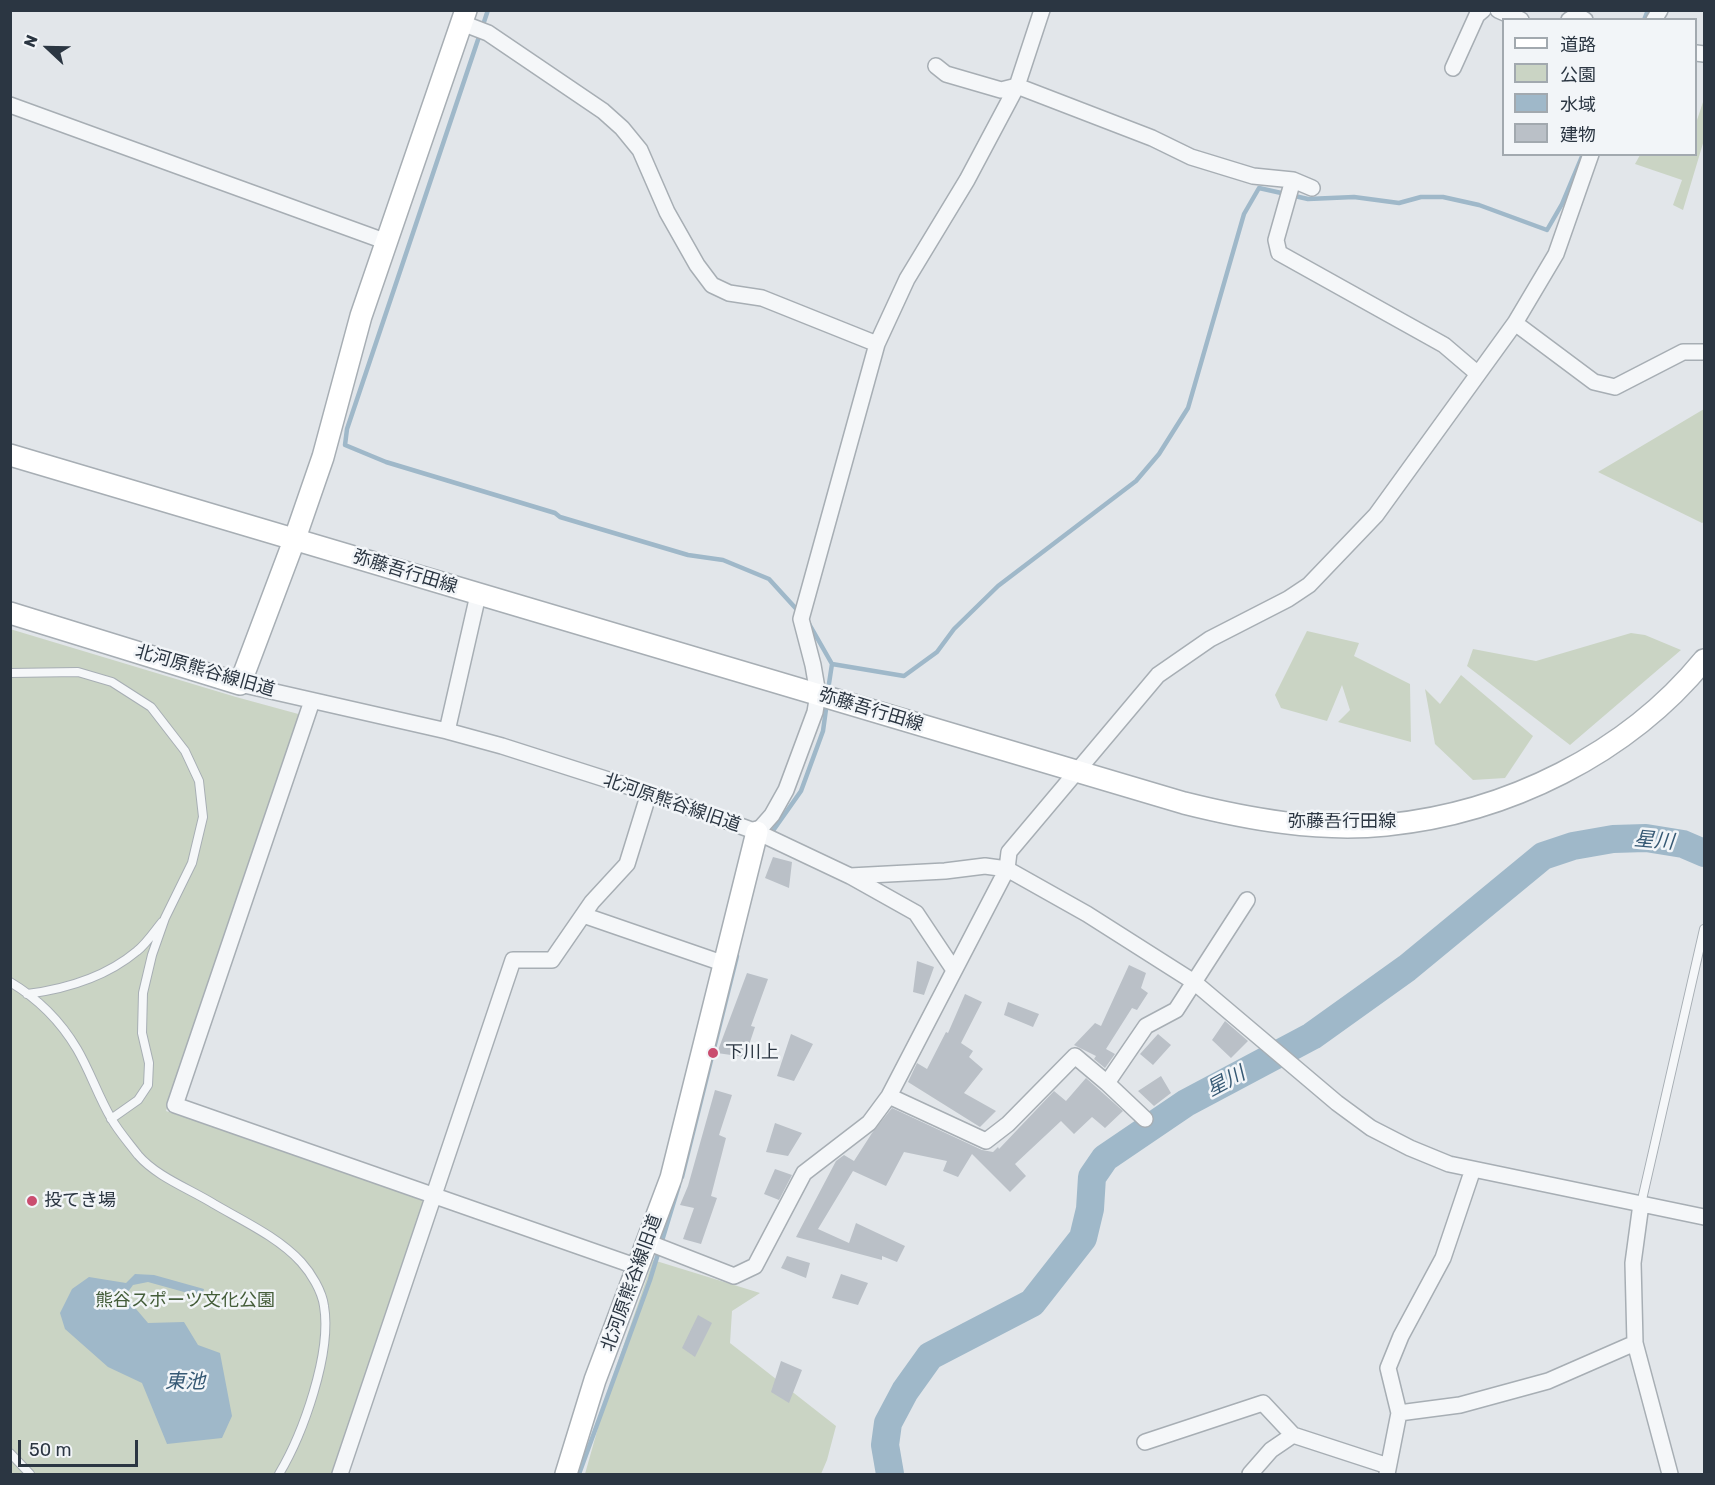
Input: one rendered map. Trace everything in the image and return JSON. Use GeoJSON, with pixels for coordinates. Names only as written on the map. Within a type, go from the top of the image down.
{"type":"FeatureCollection","features":[{"type":"Feature","properties":{"kind":"main road"},"geometry":{"type":"LineString","coordinates":[[240,684],[323,457],[362,316],[464,17]]}},
{"type":"Feature","properties":{"kind":"main road","name":"弥藤吾行田線"},"geometry":{"type":"LineString","coordinates":[[10,455],[1184,803],[1246,818],[1296,824],[1385,825],[1429,818],[1491,802],[1548,781],[1599,753],[1653,712],[1692,676],[1704,660]]}},
{"type":"Feature","properties":{"kind":"main road","name":"北河原熊谷線旧道"},"geometry":{"type":"LineString","coordinates":[[10,613],[240,684]]}},
{"type":"Feature","properties":{"kind":"main road","name":"北河原熊谷線旧道"},"geometry":{"type":"LineString","coordinates":[[566,1474],[596,1380],[671,1178],[757,832]]}},
{"type":"Feature","properties":{"kind":"street"},"geometry":{"type":"LineString","coordinates":[[954,970],[916,914],[850,876],[757,832],[772,815],[786,790],[815,712],[818,694],[801,619],[877,344],[907,279],[968,180],[1017,86],[1042,10]]}},
{"type":"Feature","properties":{"kind":"street"},"geometry":{"type":"LineString","coordinates":[[1453,68],[1477,15],[1483,10]]}},
{"type":"Feature","properties":{"kind":"street"},"geometry":{"type":"LineString","coordinates":[[1498,10],[1516,18]]}},
{"type":"Feature","properties":{"kind":"street"},"geometry":{"type":"LineString","coordinates":[[464,17],[603,111],[622,128],[640,150],[667,212],[697,265],[712,285],[729,293],[762,298],[877,344]]}},
{"type":"Feature","properties":{"kind":"street"},"geometry":{"type":"LineString","coordinates":[[936,66],[946,74],[1001,90],[1017,86],[1152,138],[1191,157],[1253,176],[1293,180],[1312,188]]}},
{"type":"Feature","properties":{"kind":"street"},"geometry":{"type":"LineString","coordinates":[[10,105],[387,242]]}},
{"type":"Feature","properties":{"kind":"street"},"geometry":{"type":"LineString","coordinates":[[647,1242],[734,1276],[755,1266],[804,1173],[869,1123],[888,1096],[1007,868],[1009,852],[1158,675],[1210,639],[1288,599],[1309,585],[1376,515],[1515,323],[1556,254],[1590,156]]}},
{"type":"Feature","properties":{"kind":"street"},"geometry":{"type":"LineString","coordinates":[[1293,180],[1276,240],[1279,253],[1444,345],[1478,374]]}},
{"type":"Feature","properties":{"kind":"street"},"geometry":{"type":"LineString","coordinates":[[1515,323],[1594,382],[1615,387],[1683,352],[1704,352]]}},
{"type":"Feature","properties":{"kind":"street"},"geometry":{"type":"LineString","coordinates":[[447,731],[478,595]]}},
{"type":"Feature","properties":{"kind":"street","name":"北河原熊谷線旧道"},"geometry":{"type":"LineString","coordinates":[[240,684],[447,731],[502,746],[649,793],[757,832]]}},
{"type":"Feature","properties":{"kind":"street"},"geometry":{"type":"LineString","coordinates":[[312,701],[176,1105],[639,1267]]}},
{"type":"Feature","properties":{"kind":"street"},"geometry":{"type":"LineString","coordinates":[[340,1474],[513,960],[552,960],[592,902],[627,864],[649,793]]}},
{"type":"Feature","properties":{"kind":"street"},"geometry":{"type":"LineString","coordinates":[[850,876],[945,872],[985,866],[1007,868],[1087,914],[1194,982],[1371,1128],[1410,1148],[1449,1164],[1704,1217]]}},
{"type":"Feature","properties":{"kind":"street"},"geometry":{"type":"LineString","coordinates":[[1107,1083],[1146,1026],[1176,1010],[1247,900]]}},
{"type":"Feature","properties":{"kind":"street"},"geometry":{"type":"LineString","coordinates":[[584,915],[725,964]]}},
{"type":"Feature","properties":{"kind":"street"},"geometry":{"type":"LineString","coordinates":[[888,1096],[986,1141],[1008,1124],[1075,1056],[1145,1119]]}},
{"type":"Feature","properties":{"kind":"street"},"geometry":{"type":"LineString","coordinates":[[1145,1442],[1263,1403],[1293,1435],[1388,1470],[1400,1413],[1388,1368],[1401,1336],[1443,1258],[1473,1169]]}},
{"type":"Feature","properties":{"kind":"street"},"geometry":{"type":"LineString","coordinates":[[1641,1204],[1633,1263],[1635,1343],[1671,1474]]}},
{"type":"Feature","properties":{"kind":"street"},"geometry":{"type":"LineString","coordinates":[[1400,1413],[1460,1405],[1548,1381],[1635,1343]]}},
{"type":"Feature","properties":{"kind":"street"},"geometry":{"type":"LineString","coordinates":[[1250,1474],[1271,1450],[1293,1435]]}},
{"type":"Feature","properties":{"kind":"lane"},"geometry":{"type":"LineString","coordinates":[[10,673],[78,672],[112,682],[151,707],[185,751],[199,781],[203,817],[192,863],[165,918],[152,955],[143,993],[142,1033],[149,1063],[148,1086],[138,1100],[111,1119]]}},
{"type":"Feature","properties":{"kind":"lane"},"geometry":{"type":"LineString","coordinates":[[27,994],[57,990],[110,969],[138,951],[165,918]]}},
{"type":"Feature","properties":{"kind":"lane"},"geometry":{"type":"LineString","coordinates":[[1641,1204],[1704,929]]}},
{"type":"Feature","properties":{"kind":"lane"},"geometry":{"type":"LineString","coordinates":[[10,982],[27,994],[64,1029],[77,1050],[111,1119],[140,1157],[286,1249],[302,1263],[315,1283],[324,1303],[326,1323],[322,1353],[297,1440],[279,1474]]}},
{"type":"Feature","properties":{"kind":"lane"},"geometry":{"type":"LineString","coordinates":[[10,1453],[30,1474]]}},
{"type":"Feature","properties":{"kind":"green space"},"geometry":{"type":"Polygon","coordinates":[[[1704,99],[1704,140],[1683,210],[1673,205],[1682,180],[1635,164],[1639,156],[1697,156],[1697,120],[1704,99]]]}},
{"type":"Feature","properties":{"kind":"green space"},"geometry":{"type":"Polygon","coordinates":[[[1704,409],[1704,522],[1598,472],[1704,409]]]}},
{"type":"Feature","properties":{"kind":"green space","name":"熊谷スポーツ文化公園"},"geometry":{"type":"Polygon","coordinates":[[[10,629],[302,715],[166,1111],[428,1198],[334,1474],[11,1474],[10,629]]]}},
{"type":"Feature","properties":{"kind":"green space"},"geometry":{"type":"Polygon","coordinates":[[[1307,631],[1359,643],[1354,656],[1410,684],[1411,742],[1338,722],[1350,710],[1342,685],[1327,721],[1281,708],[1275,695],[1307,631]]]}},
{"type":"Feature","properties":{"kind":"green space"},"geometry":{"type":"Polygon","coordinates":[[[1631,633],[1645,635],[1681,650],[1570,745],[1467,666],[1473,649],[1536,661],[1631,633]]]}},
{"type":"Feature","properties":{"kind":"green space"},"geometry":{"type":"Polygon","coordinates":[[[1461,675],[1533,736],[1505,778],[1473,780],[1435,744],[1425,689],[1440,704],[1461,675]]]}},
{"type":"Feature","properties":{"kind":"green space"},"geometry":{"type":"Polygon","coordinates":[[[653,1260],[760,1293],[732,1311],[730,1343],[836,1426],[821,1474],[585,1474],[610,1385],[653,1260]]]}},
{"type":"Feature","properties":{"kind":"water","name":"東池"},"geometry":{"type":"Polygon","coordinates":[[[135,1274],[154,1275],[204,1289],[202,1297],[148,1282],[133,1285],[125,1296],[148,1323],[184,1322],[198,1345],[220,1353],[232,1416],[222,1438],[167,1444],[142,1383],[108,1367],[65,1329],[60,1313],[72,1289],[89,1277],[126,1283],[135,1274]]]}},
{"type":"Feature","properties":{"kind":"building"},"geometry":{"type":"Polygon","coordinates":[[[773,857],[792,862],[789,888],[765,878],[773,857]]]}},
{"type":"Feature","properties":{"kind":"building"},"geometry":{"type":"Polygon","coordinates":[[[917,961],[934,967],[924,995],[913,992],[917,961]]]}},
{"type":"Feature","properties":{"kind":"building"},"geometry":{"type":"Polygon","coordinates":[[[1129,965],[1146,973],[1141,988],[1148,993],[1137,1010],[1132,1008],[1106,1049],[1115,1054],[1105,1068],[1094,1059],[1096,1056],[1074,1045],[1095,1023],[1101,1026],[1129,965]]]}},
{"type":"Feature","properties":{"kind":"building"},"geometry":{"type":"Polygon","coordinates":[[[747,973],[768,979],[751,1026],[755,1027],[745,1057],[717,1053],[747,973]]]}},
{"type":"Feature","properties":{"kind":"building"},"geometry":{"type":"Polygon","coordinates":[[[965,994],[982,1002],[961,1043],[973,1051],[969,1057],[983,1069],[964,1093],[996,1111],[980,1127],[908,1082],[917,1063],[927,1069],[946,1032],[948,1033],[965,994]]]}},
{"type":"Feature","properties":{"kind":"building"},"geometry":{"type":"Polygon","coordinates":[[[1008,1002],[1039,1014],[1033,1027],[1004,1015],[1008,1002]]]}},
{"type":"Feature","properties":{"kind":"building"},"geometry":{"type":"Polygon","coordinates":[[[1225,1021],[1248,1041],[1231,1058],[1212,1040],[1225,1021]]]}},
{"type":"Feature","properties":{"kind":"building"},"geometry":{"type":"Polygon","coordinates":[[[791,1034],[813,1044],[794,1081],[777,1076],[791,1034]]]}},
{"type":"Feature","properties":{"kind":"building"},"geometry":{"type":"Polygon","coordinates":[[[1158,1034],[1171,1045],[1153,1065],[1140,1054],[1158,1034]]]}},
{"type":"Feature","properties":{"kind":"building"},"geometry":{"type":"Polygon","coordinates":[[[1161,1076],[1171,1093],[1154,1106],[1138,1091],[1161,1076]]]}},
{"type":"Feature","properties":{"kind":"building"},"geometry":{"type":"Polygon","coordinates":[[[1086,1078],[1123,1111],[1105,1128],[1092,1117],[1074,1134],[1061,1121],[1015,1164],[1026,1176],[1010,1192],[972,1154],[958,1177],[943,1171],[947,1161],[904,1152],[886,1186],[853,1171],[818,1229],[849,1243],[856,1223],[905,1246],[897,1262],[882,1256],[882,1260],[796,1237],[836,1161],[844,1155],[854,1161],[892,1108],[982,1150],[993,1152],[998,1147],[999,1149],[1054,1091],[1066,1101],[1086,1078]]]}},
{"type":"Feature","properties":{"kind":"building"},"geometry":{"type":"Polygon","coordinates":[[[715,1090],[732,1095],[719,1135],[726,1138],[711,1196],[717,1198],[701,1244],[683,1239],[694,1208],[680,1205],[688,1186],[715,1090]]]}},
{"type":"Feature","properties":{"kind":"building"},"geometry":{"type":"Polygon","coordinates":[[[775,1123],[802,1133],[788,1156],[766,1152],[775,1123]]]}},
{"type":"Feature","properties":{"kind":"building"},"geometry":{"type":"Polygon","coordinates":[[[775,1169],[792,1175],[779,1200],[764,1194],[775,1169]]]}},
{"type":"Feature","properties":{"kind":"building"},"geometry":{"type":"Polygon","coordinates":[[[787,1256],[810,1263],[806,1278],[781,1268],[787,1256]]]}},
{"type":"Feature","properties":{"kind":"building"},"geometry":{"type":"Polygon","coordinates":[[[841,1274],[868,1283],[858,1305],[832,1298],[841,1274]]]}},
{"type":"Feature","properties":{"kind":"building"},"geometry":{"type":"Polygon","coordinates":[[[698,1315],[712,1323],[695,1357],[682,1348],[698,1315]]]}},
{"type":"Feature","properties":{"kind":"building"},"geometry":{"type":"Polygon","coordinates":[[[781,1361],[802,1370],[789,1403],[771,1392],[781,1361]]]}},
{"type":"Feature","properties":{"kind":"waterway"},"geometry":{"type":"LineString","coordinates":[[488,10],[347,429],[345,445],[386,462],[555,513],[560,517],[688,555],[723,560],[769,579],[800,613]]}},
{"type":"Feature","properties":{"kind":"waterway"},"geometry":{"type":"LineString","coordinates":[[1645,18],[1648,10]]}},
{"type":"Feature","properties":{"kind":"waterway"},"geometry":{"type":"LineString","coordinates":[[832,664],[904,676],[937,652],[954,629],[998,586],[1136,481],[1159,454],[1188,408],[1244,214],[1259,188],[1308,199],[1354,197],[1399,203],[1421,197],[1443,197],[1479,205],[1547,230],[1562,204],[1582,156]]}},
{"type":"Feature","properties":{"kind":"waterway"},"geometry":{"type":"LineString","coordinates":[[808,622],[832,664],[828,690]]}},
{"type":"Feature","properties":{"kind":"waterway"},"geometry":{"type":"LineString","coordinates":[[770,835],[801,791],[823,731],[827,702]]}},
{"type":"Feature","properties":{"kind":"waterway","name":"星川"},"geometry":{"type":"LineString","coordinates":[[890,1474],[885,1445],[888,1423],[905,1391],[930,1356],[1032,1303],[1083,1238],[1090,1209],[1092,1177],[1105,1158],[1186,1103],[1312,1036],[1407,968],[1543,856],[1573,846],[1613,839],[1646,838],[1683,844],[1704,853]]}},
{"type":"Feature","properties":{"kind":"waterway"},"geometry":{"type":"LineString","coordinates":[[682,1177],[737,956]]}},
{"type":"Feature","properties":{"kind":"waterway"},"geometry":{"type":"LineString","coordinates":[[579,1474],[650,1280],[679,1185]]}},
{"type":"Feature","properties":{"kind":"place","name":"下川上"},"geometry":{"type":"Point","coordinates":[713,1053]}},
{"type":"Feature","properties":{"kind":"place","name":"投てき場"},"geometry":{"type":"Point","coordinates":[32,1201]}}]}
